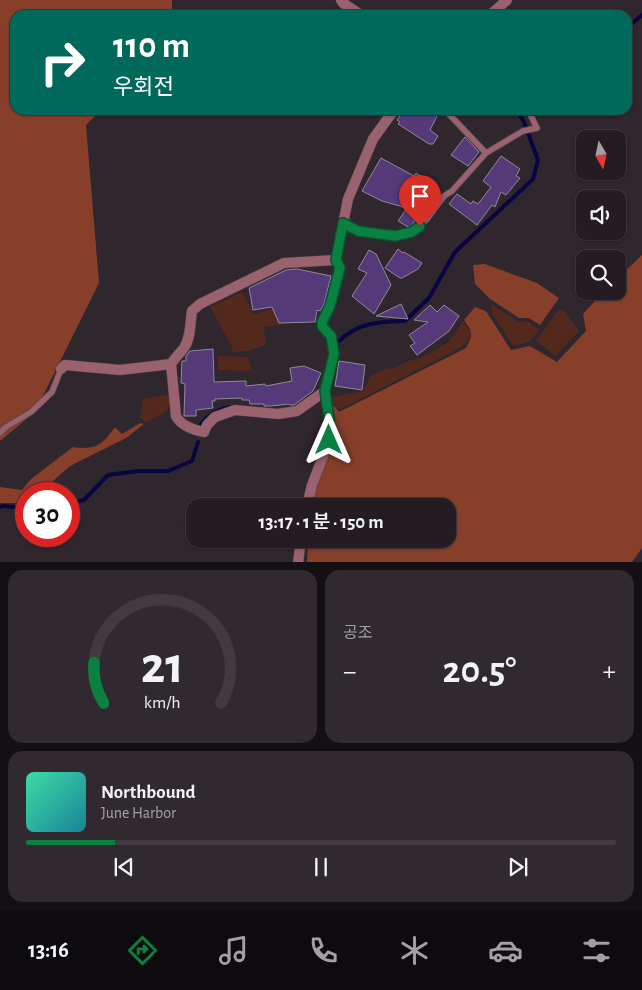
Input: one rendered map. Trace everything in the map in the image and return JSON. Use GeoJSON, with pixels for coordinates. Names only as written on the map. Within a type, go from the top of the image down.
{"type":"FeatureCollection","features":[{"type":"Feature","properties":{"kind":"street"},"geometry":{"type":"LineString","coordinates":[[341,0],[354,10]]}},
{"type":"Feature","properties":{"kind":"street"},"geometry":{"type":"LineString","coordinates":[[496,10],[507,0]]}},
{"type":"Feature","properties":{"kind":"street"},"geometry":{"type":"LineString","coordinates":[[309,498],[329,440],[329,418],[325,391],[334,354],[331,336],[322,326],[322,322],[330,306],[340,268],[336,260],[348,199],[372,139],[390,115]]}},
{"type":"Feature","properties":{"kind":"street"},"geometry":{"type":"LineString","coordinates":[[325,391],[297,411],[278,414],[235,410],[215,417],[206,424],[204,432],[194,430],[178,421],[171,364],[185,346],[189,335],[192,311],[200,304],[284,264],[336,260]]}},
{"type":"Feature","properties":{"kind":"street"},"geometry":{"type":"LineString","coordinates":[[61,369],[66,365],[120,370],[171,364]]}},
{"type":"Feature","properties":{"kind":"street"},"geometry":{"type":"LineString","coordinates":[[298,562],[300,548]]}},
{"type":"Feature","properties":{"kind":"lane"},"geometry":{"type":"LineString","coordinates":[[450,115],[486,152]]}},
{"type":"Feature","properties":{"kind":"lane"},"geometry":{"type":"LineString","coordinates":[[343,223],[358,231],[370,233],[395,236],[412,232],[427,219],[444,196],[452,192],[486,152],[524,131],[537,128],[530,115]]}},
{"type":"Feature","properties":{"kind":"lane"},"geometry":{"type":"LineString","coordinates":[[0,433],[6,427],[31,412],[52,392],[61,369]]}},
{"type":"Feature","properties":{"kind":"shaded area"},"geometry":{"type":"Polygon","coordinates":[[[0,0],[172,0],[172,10],[10,10],[10,115],[96,115],[86,125],[99,283],[35,412],[0,441],[0,0]]]}},
{"type":"Feature","properties":{"kind":"shaded area"},"geometry":{"type":"Polygon","coordinates":[[[642,255],[642,548],[632,562],[307,562],[308,548],[456,548],[456,498],[313,498],[335,418],[327,403],[328,398],[339,412],[466,348],[471,334],[464,320],[475,307],[486,311],[511,350],[530,346],[557,362],[586,331],[583,314],[596,300],[626,300],[626,270],[642,255]]]}},
{"type":"Feature","properties":{"kind":"shaded area"},"geometry":{"type":"Polygon","coordinates":[[[485,264],[537,283],[559,298],[540,325],[529,318],[519,318],[490,299],[475,284],[473,265],[485,264]]]}},
{"type":"Feature","properties":{"kind":"shaded area"},"geometry":{"type":"Polygon","coordinates":[[[242,292],[254,314],[279,307],[281,325],[264,327],[266,345],[248,351],[232,352],[232,347],[210,307],[242,292]]]}},
{"type":"Feature","properties":{"kind":"shaded area"},"geometry":{"type":"Polygon","coordinates":[[[491,304],[517,321],[529,322],[539,330],[529,342],[513,346],[492,313],[491,304]]]}},
{"type":"Feature","properties":{"kind":"shaded area"},"geometry":{"type":"Polygon","coordinates":[[[559,309],[565,312],[579,331],[555,356],[536,341],[559,309]]]}},
{"type":"Feature","properties":{"kind":"shaded area"},"geometry":{"type":"Polygon","coordinates":[[[463,321],[471,332],[462,347],[339,410],[328,395],[333,397],[363,391],[371,376],[384,369],[394,368],[408,361],[419,359],[449,342],[463,321]]]}},
{"type":"Feature","properties":{"kind":"shaded area"},"geometry":{"type":"Polygon","coordinates":[[[218,356],[248,357],[252,371],[218,370],[218,356]]]}},
{"type":"Feature","properties":{"kind":"shaded area"},"geometry":{"type":"Polygon","coordinates":[[[171,394],[167,411],[146,423],[140,417],[143,399],[171,394]]]}},
{"type":"Feature","properties":{"kind":"shaded area"},"geometry":{"type":"Polygon","coordinates":[[[140,423],[144,424],[126,438],[70,466],[52,482],[29,482],[73,447],[93,447],[106,439],[115,427],[122,434],[140,423]]]}},
{"type":"Feature","properties":{"kind":"shaded area"},"geometry":{"type":"Polygon","coordinates":[[[0,487],[15,489],[15,503],[0,503],[0,487]]]}},
{"type":"Feature","properties":{"kind":"building"},"geometry":{"type":"Polygon","coordinates":[[[400,115],[438,115],[430,130],[438,136],[433,144],[429,144],[398,124],[400,122],[397,120],[400,115]]]}},
{"type":"Feature","properties":{"kind":"building"},"geometry":{"type":"Polygon","coordinates":[[[465,137],[479,152],[468,166],[451,155],[465,137]]]}},
{"type":"Feature","properties":{"kind":"building"},"geometry":{"type":"Polygon","coordinates":[[[501,156],[520,169],[516,176],[520,178],[506,195],[501,192],[495,207],[492,205],[477,225],[449,204],[457,194],[471,204],[473,201],[478,204],[491,187],[483,181],[501,156]]]}},
{"type":"Feature","properties":{"kind":"building"},"geometry":{"type":"Polygon","coordinates":[[[381,158],[414,176],[416,173],[433,184],[427,192],[436,199],[418,221],[416,219],[410,228],[398,221],[407,208],[382,201],[362,191],[381,158]]]}},
{"type":"Feature","properties":{"kind":"building"},"geometry":{"type":"Polygon","coordinates":[[[398,249],[422,263],[418,269],[402,278],[385,268],[398,249]]]}},
{"type":"Feature","properties":{"kind":"building"},"geometry":{"type":"Polygon","coordinates":[[[369,250],[376,254],[391,285],[374,314],[352,296],[367,273],[358,269],[369,250]]]}},
{"type":"Feature","properties":{"kind":"building"},"geometry":{"type":"Polygon","coordinates":[[[297,269],[331,276],[324,304],[320,311],[317,310],[315,322],[279,323],[272,307],[253,310],[249,288],[286,270],[297,269]]]}},
{"type":"Feature","properties":{"kind":"building"},"geometry":{"type":"Polygon","coordinates":[[[401,304],[408,319],[376,316],[401,304]]]}},
{"type":"Feature","properties":{"kind":"building"},"geometry":{"type":"Polygon","coordinates":[[[430,305],[437,312],[444,305],[459,316],[449,331],[417,355],[410,346],[415,343],[409,335],[428,322],[414,320],[430,305]]]}},
{"type":"Feature","properties":{"kind":"building"},"geometry":{"type":"Polygon","coordinates":[[[213,349],[214,382],[246,381],[246,386],[265,384],[266,386],[292,381],[290,368],[304,366],[321,373],[313,391],[294,405],[264,406],[264,404],[250,404],[249,400],[242,400],[242,398],[215,399],[215,401],[212,401],[213,408],[196,410],[196,416],[184,416],[185,384],[181,383],[182,361],[186,361],[186,356],[190,351],[213,349]]]}},
{"type":"Feature","properties":{"kind":"building"},"geometry":{"type":"Polygon","coordinates":[[[339,361],[365,365],[362,390],[335,386],[339,361]]]}},
{"type":"Feature","properties":{"kind":"waterway"},"geometry":{"type":"LineString","coordinates":[[632,24],[642,15]]}},
{"type":"Feature","properties":{"kind":"waterway"},"geometry":{"type":"LineString","coordinates":[[339,341],[354,330],[370,324],[405,321],[429,298],[455,252],[533,179],[538,160],[520,115]]}},
{"type":"Feature","properties":{"kind":"waterway"},"geometry":{"type":"LineString","coordinates":[[201,424],[214,412],[230,407]]}},
{"type":"Feature","properties":{"kind":"waterway"},"geometry":{"type":"LineString","coordinates":[[80,501],[84,500],[108,475],[139,471],[168,471],[192,461],[198,442]]}},
{"type":"Feature","properties":{"kind":"waterway"},"geometry":{"type":"LineString","coordinates":[[0,507],[15,507]]}},
{"type":"Feature","properties":{"kind":"route"},"geometry":{"type":"LineString","coordinates":[[329,440],[329,418],[325,391],[334,354],[331,336],[322,326],[322,322],[330,306],[340,268],[336,260],[343,223],[358,231],[395,236],[412,232],[420,226]]}}]}
